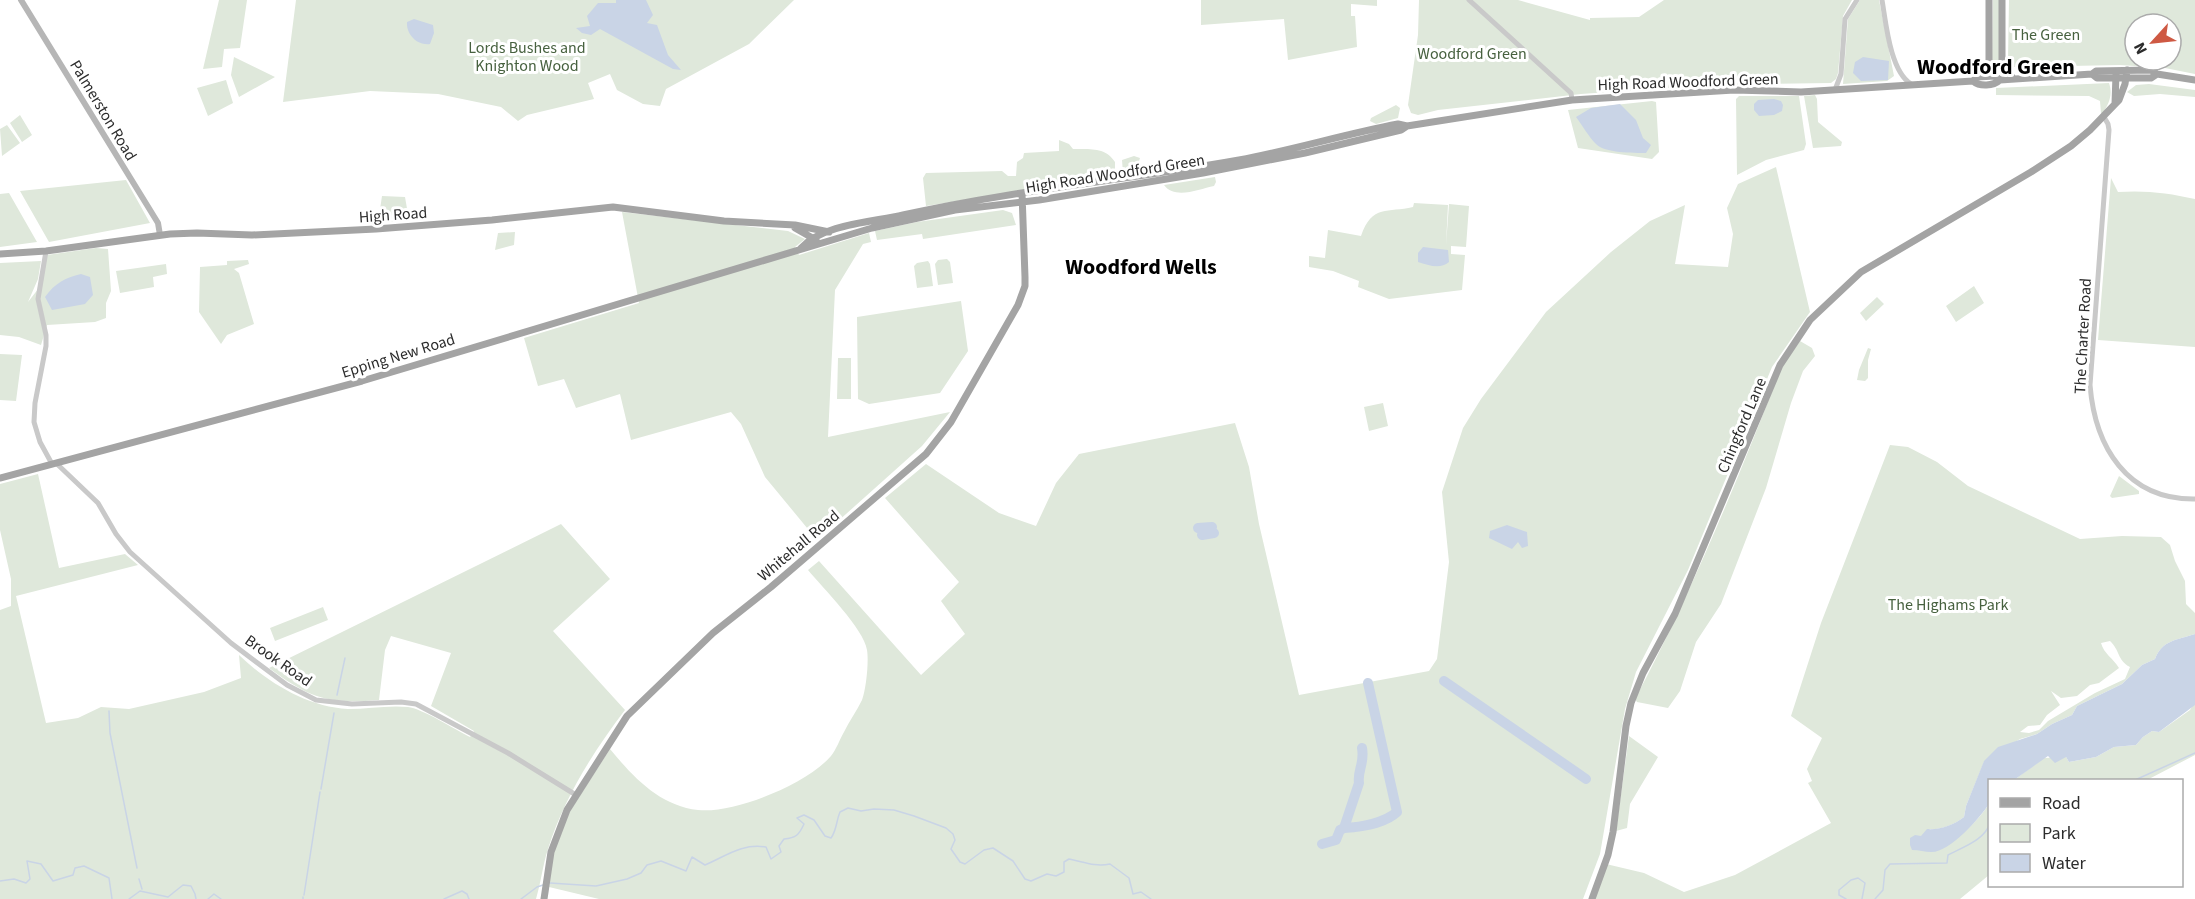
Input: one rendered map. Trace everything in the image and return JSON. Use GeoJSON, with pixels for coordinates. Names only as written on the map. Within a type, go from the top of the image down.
{"type":"FeatureCollection","features":[{"type":"Feature","properties":{"kind":"main road","name":"Palmerston Road"},"geometry":{"type":"LineString","coordinates":[[21,0],[158,223],[160,235]]}},
{"type":"Feature","properties":{"kind":"main road"},"geometry":{"type":"LineString","coordinates":[[1989,0],[1989,76]]}},
{"type":"Feature","properties":{"kind":"main road"},"geometry":{"type":"LineString","coordinates":[[2002,0],[2002,63],[2014,79]]}},
{"type":"Feature","properties":{"kind":"main road","name":"High Road Woodford Green"},"geometry":{"type":"LineString","coordinates":[[1973,81],[1978,85],[1996,84],[2000,80],[2092,74],[2097,78],[2151,70],[2157,74],[2195,80]]}},
{"type":"Feature","properties":{"kind":"main road"},"geometry":{"type":"LineString","coordinates":[[2115,105],[2116,74]]}},
{"type":"Feature","properties":{"kind":"main road","name":"Chingford Lane"},"geometry":{"type":"LineString","coordinates":[[1592,899],[1611,841],[1631,703],[1643,673],[1675,614],[1780,365],[1790,348],[1815,315],[1861,272],[2061,153],[2115,105],[2124,91],[2127,74]]}},
{"type":"Feature","properties":{"kind":"main road","name":"High Road Woodford Green"},"geometry":{"type":"LineString","coordinates":[[829,232],[850,225],[924,210],[1214,164],[1299,148],[1398,124],[1407,126],[1572,100],[1734,90],[1802,92],[1914,86],[1973,81],[1977,77],[1989,76],[1995,76],[2000,80]]}},
{"type":"Feature","properties":{"kind":"main road","name":"High Road Woodford Green"},"geometry":{"type":"LineString","coordinates":[[825,242],[927,215],[1242,166],[1401,130],[1407,126]]}},
{"type":"Feature","properties":{"kind":"main road","name":"Whitehall Road"},"geometry":{"type":"LineString","coordinates":[[543,899],[551,852],[567,810],[618,727],[645,696],[713,633],[771,587],[926,454],[951,422],[1022,296],[1025,277],[1022,193]]}},
{"type":"Feature","properties":{"kind":"main road","name":"High Road"},"geometry":{"type":"LineString","coordinates":[[0,254],[46,251],[197,232],[252,235],[360,230],[492,220],[613,207],[724,221],[787,225],[829,232]]}},
{"type":"Feature","properties":{"kind":"main road","name":"High Road"},"geometry":{"type":"LineString","coordinates":[[787,225],[825,242]]}},
{"type":"Feature","properties":{"kind":"main road","name":"Epping New Road"},"geometry":{"type":"LineString","coordinates":[[0,477],[362,381],[801,248],[829,232]]}},
{"type":"Feature","properties":{"kind":"main road","name":"Epping New Road"},"geometry":{"type":"LineString","coordinates":[[801,248],[805,249],[825,242]]}},
{"type":"Feature","properties":{"kind":"street"},"geometry":{"type":"LineString","coordinates":[[1469,0],[1571,93],[1572,100]]}},
{"type":"Feature","properties":{"kind":"street"},"geometry":{"type":"LineString","coordinates":[[1835,90],[1841,74],[1845,19],[1857,0]]}},
{"type":"Feature","properties":{"kind":"street"},"geometry":{"type":"LineString","coordinates":[[1882,0],[1886,26],[1898,70],[1902,77],[1914,86]]}},
{"type":"Feature","properties":{"kind":"street","name":"The Charter Road"},"geometry":{"type":"LineString","coordinates":[[2104,117],[2109,124],[2109,130],[2090,385],[2094,416],[2109,453],[2135,481],[2156,493],[2175,499],[2195,499]]}},
{"type":"Feature","properties":{"kind":"street","name":"Brook Road"},"geometry":{"type":"LineString","coordinates":[[46,251],[38,299],[46,335],[46,346],[35,403],[34,422],[40,442],[54,463],[98,503],[116,534],[130,552],[231,643],[287,685],[316,700],[352,704],[401,702],[416,704],[508,753],[576,795]]}},
{"type":"Feature","properties":{"kind":"green space"},"geometry":{"type":"Polygon","coordinates":[[[219,0],[247,0],[240,48],[224,49],[222,67],[203,69],[219,0]]]}},
{"type":"Feature","properties":{"kind":"green space","name":"Lords Bushes and Knighton Wood"},"geometry":{"type":"Polygon","coordinates":[[[296,0],[794,0],[749,44],[666,89],[660,106],[643,104],[617,90],[610,74],[588,83],[594,99],[527,115],[518,121],[501,107],[438,94],[370,91],[283,102],[296,0]]]}},
{"type":"Feature","properties":{"kind":"green space"},"geometry":{"type":"Polygon","coordinates":[[[1201,0],[1377,0],[1377,6],[1351,4],[1351,16],[1355,16],[1357,47],[1288,60],[1284,19],[1201,25],[1201,0]]]}},
{"type":"Feature","properties":{"kind":"green space","name":"Woodford Green"},"geometry":{"type":"Polygon","coordinates":[[[1419,0],[1518,0],[1590,20],[1590,18],[1639,17],[1664,0],[1852,0],[1843,16],[1838,73],[1836,79],[1831,83],[1708,85],[1581,94],[1438,110],[1418,115],[1411,113],[1408,105],[1418,35],[1419,0]]]}},
{"type":"Feature","properties":{"kind":"green space"},"geometry":{"type":"Polygon","coordinates":[[[1860,0],[1879,0],[1894,76],[1887,81],[1843,84],[1848,19],[1860,0]]]}},
{"type":"Feature","properties":{"kind":"green space"},"geometry":{"type":"Polygon","coordinates":[[[1993,0],[1999,0],[2000,64],[1992,65],[1993,0]]]}},
{"type":"Feature","properties":{"kind":"green space","name":"The Green"},"geometry":{"type":"Polygon","coordinates":[[[2009,0],[2195,0],[2195,74],[2183,72],[2183,12],[2123,12],[2123,65],[2013,67],[2008,60],[2009,0]]]}},
{"type":"Feature","properties":{"kind":"green space"},"geometry":{"type":"Polygon","coordinates":[[[234,57],[275,77],[239,97],[231,75],[234,57]]]}},
{"type":"Feature","properties":{"kind":"green space"},"geometry":{"type":"Polygon","coordinates":[[[226,80],[233,103],[208,116],[197,88],[226,80]]]}},
{"type":"Feature","properties":{"kind":"green space"},"geometry":{"type":"Polygon","coordinates":[[[2109,83],[2110,99],[2103,113],[2101,113],[2100,101],[2089,96],[1996,95],[1996,88],[2109,83]]]}},
{"type":"Feature","properties":{"kind":"green space"},"geometry":{"type":"Polygon","coordinates":[[[2149,84],[2195,90],[2195,97],[2160,94],[2134,96],[2127,92],[2136,85],[2149,84]]]}},
{"type":"Feature","properties":{"kind":"green space"},"geometry":{"type":"Polygon","coordinates":[[[1815,95],[1818,122],[1842,142],[1841,146],[1813,148],[1804,96],[1815,95]]]}},
{"type":"Feature","properties":{"kind":"green space"},"geometry":{"type":"Polygon","coordinates":[[[1739,96],[1799,96],[1806,144],[1804,150],[1766,160],[1737,175],[1736,99],[1739,96]]]}},
{"type":"Feature","properties":{"kind":"green space"},"geometry":{"type":"Polygon","coordinates":[[[1656,102],[1659,152],[1652,159],[1578,148],[1568,110],[1656,102]]]}},
{"type":"Feature","properties":{"kind":"green space"},"geometry":{"type":"Polygon","coordinates":[[[1396,105],[1400,108],[1398,118],[1376,124],[1370,121],[1371,118],[1396,105]]]}},
{"type":"Feature","properties":{"kind":"green space"},"geometry":{"type":"Polygon","coordinates":[[[20,115],[32,135],[22,142],[10,123],[20,115]]]}},
{"type":"Feature","properties":{"kind":"green space"},"geometry":{"type":"Polygon","coordinates":[[[7,125],[20,143],[2,156],[0,129],[7,125]]]}},
{"type":"Feature","properties":{"kind":"green space"},"geometry":{"type":"Polygon","coordinates":[[[1059,140],[1069,144],[1073,149],[1097,150],[1107,154],[1115,162],[1115,176],[926,206],[923,178],[926,173],[1002,171],[1008,176],[1016,176],[1017,162],[1023,158],[1024,153],[1059,151],[1059,140]]]}},
{"type":"Feature","properties":{"kind":"green space"},"geometry":{"type":"Polygon","coordinates":[[[1134,156],[1140,158],[1137,167],[1131,174],[1123,173],[1122,160],[1134,156]]]}},
{"type":"Feature","properties":{"kind":"green space"},"geometry":{"type":"Polygon","coordinates":[[[1776,167],[1810,312],[1772,367],[1688,570],[1636,672],[1625,709],[1600,854],[1583,899],[599,899],[549,887],[552,857],[568,814],[610,749],[648,789],[671,803],[698,810],[731,807],[769,795],[805,777],[831,756],[862,700],[868,655],[859,631],[808,570],[819,561],[921,675],[965,634],[941,601],[959,582],[885,498],[926,464],[999,513],[1036,526],[1056,483],[1079,454],[1235,423],[1249,467],[1259,524],[1299,695],[1429,671],[1437,659],[1449,562],[1442,492],[1463,428],[1481,399],[1546,312],[1611,252],[1650,221],[1685,205],[1675,264],[1728,267],[1733,234],[1727,208],[1738,184],[1776,167]]]}},
{"type":"Feature","properties":{"kind":"green space"},"geometry":{"type":"Polygon","coordinates":[[[1215,177],[1214,186],[1188,192],[1174,192],[1164,185],[1215,177]]]}},
{"type":"Feature","properties":{"kind":"green space"},"geometry":{"type":"Polygon","coordinates":[[[2111,178],[2118,192],[2157,192],[2195,199],[2195,347],[2098,340],[2111,178]]]}},
{"type":"Feature","properties":{"kind":"green space"},"geometry":{"type":"Polygon","coordinates":[[[126,180],[150,223],[49,242],[20,191],[126,180]]]}},
{"type":"Feature","properties":{"kind":"green space"},"geometry":{"type":"Polygon","coordinates":[[[9,193],[37,242],[0,247],[0,194],[9,193]]]}},
{"type":"Feature","properties":{"kind":"green space"},"geometry":{"type":"Polygon","coordinates":[[[382,196],[405,197],[409,220],[378,223],[382,196]]]}},
{"type":"Feature","properties":{"kind":"green space"},"geometry":{"type":"Polygon","coordinates":[[[1414,203],[1448,205],[1446,245],[1449,204],[1469,206],[1466,247],[1451,246],[1451,254],[1465,255],[1462,290],[1389,299],[1358,287],[1359,281],[1333,271],[1309,267],[1309,256],[1325,258],[1328,230],[1361,236],[1365,226],[1376,214],[1413,207],[1414,203]]]}},
{"type":"Feature","properties":{"kind":"green space"},"geometry":{"type":"Polygon","coordinates":[[[1003,210],[1012,213],[1016,225],[923,239],[922,234],[877,240],[875,231],[917,222],[1003,210]]]}},
{"type":"Feature","properties":{"kind":"green space"},"geometry":{"type":"Polygon","coordinates":[[[622,212],[788,231],[805,239],[795,247],[799,255],[869,233],[871,242],[863,244],[835,290],[828,437],[950,412],[922,446],[817,540],[765,477],[741,424],[731,412],[631,440],[620,394],[576,408],[564,379],[538,386],[524,338],[639,303],[622,212]]]}},
{"type":"Feature","properties":{"kind":"green space"},"geometry":{"type":"Polygon","coordinates":[[[515,232],[514,245],[495,250],[498,233],[515,232]]]}},
{"type":"Feature","properties":{"kind":"green space"},"geometry":{"type":"Polygon","coordinates":[[[96,248],[108,249],[111,291],[106,303],[106,318],[95,322],[47,325],[41,345],[19,337],[0,335],[0,263],[41,261],[38,279],[28,302],[42,284],[47,255],[96,248]]]}},
{"type":"Feature","properties":{"kind":"green space"},"geometry":{"type":"Polygon","coordinates":[[[947,259],[950,262],[953,283],[938,285],[935,264],[938,260],[947,259]]]}},
{"type":"Feature","properties":{"kind":"green space"},"geometry":{"type":"Polygon","coordinates":[[[248,260],[249,264],[234,269],[239,273],[254,324],[227,335],[221,344],[199,312],[200,267],[227,265],[227,261],[248,260]]]}},
{"type":"Feature","properties":{"kind":"green space"},"geometry":{"type":"Polygon","coordinates":[[[928,261],[933,286],[917,288],[914,266],[917,263],[928,261]]]}},
{"type":"Feature","properties":{"kind":"green space"},"geometry":{"type":"Polygon","coordinates":[[[166,264],[167,274],[153,277],[154,287],[120,293],[116,271],[166,264]]]}},
{"type":"Feature","properties":{"kind":"green space"},"geometry":{"type":"Polygon","coordinates":[[[1974,286],[1984,303],[1956,322],[1946,306],[1974,286]]]}},
{"type":"Feature","properties":{"kind":"green space"},"geometry":{"type":"Polygon","coordinates":[[[1877,297],[1884,304],[1866,321],[1860,313],[1877,297]]]}},
{"type":"Feature","properties":{"kind":"green space"},"geometry":{"type":"Polygon","coordinates":[[[961,301],[968,351],[940,393],[869,404],[858,399],[857,317],[961,301]]]}},
{"type":"Feature","properties":{"kind":"green space"},"geometry":{"type":"Polygon","coordinates":[[[1800,341],[1812,348],[1815,356],[1803,371],[1766,488],[1721,604],[1696,642],[1680,691],[1668,708],[1637,702],[1635,699],[1676,618],[1713,535],[1782,366],[1800,341]]]}},
{"type":"Feature","properties":{"kind":"green space"},"geometry":{"type":"Polygon","coordinates":[[[1868,348],[1871,349],[1868,360],[1868,378],[1865,381],[1857,380],[1859,370],[1868,348]]]}},
{"type":"Feature","properties":{"kind":"green space"},"geometry":{"type":"Polygon","coordinates":[[[0,354],[22,355],[16,401],[0,400],[0,354]]]}},
{"type":"Feature","properties":{"kind":"green space"},"geometry":{"type":"Polygon","coordinates":[[[838,358],[851,358],[851,399],[837,399],[838,358]]]}},
{"type":"Feature","properties":{"kind":"green space"},"geometry":{"type":"Polygon","coordinates":[[[1383,403],[1388,426],[1369,431],[1364,407],[1383,403]]]}},
{"type":"Feature","properties":{"kind":"green space","name":"The Highams Park"},"geometry":{"type":"Polygon","coordinates":[[[1890,445],[1908,447],[1937,462],[1968,486],[2080,539],[2122,536],[2161,537],[2170,545],[2185,581],[2186,604],[2195,613],[2195,634],[2166,644],[2155,659],[2142,665],[2122,684],[2077,706],[2072,715],[2037,734],[2020,739],[1984,762],[1966,806],[1964,817],[1938,829],[1928,829],[1912,850],[1936,846],[1957,837],[1988,805],[1988,876],[1960,899],[1593,899],[1606,864],[1644,873],[1684,892],[1735,875],[1831,823],[1808,783],[1812,781],[1807,769],[1822,738],[1791,716],[1821,623],[1890,445]],[[2110,641],[2101,643],[2119,668],[2099,683],[2090,685],[2077,696],[2061,698],[2051,691],[2060,705],[2047,715],[2040,725],[2028,726],[2020,732],[2029,733],[2039,730],[2048,721],[2095,693],[2125,679],[2130,667],[2123,661],[2110,641]]]}},
{"type":"Feature","properties":{"kind":"green space"},"geometry":{"type":"Polygon","coordinates":[[[38,474],[59,568],[125,554],[138,565],[16,596],[46,723],[78,718],[101,707],[129,709],[204,692],[241,678],[239,655],[262,675],[318,704],[348,709],[393,706],[414,708],[470,737],[474,731],[431,706],[451,653],[391,636],[385,650],[379,700],[346,701],[320,697],[297,687],[269,668],[561,524],[610,579],[553,631],[625,710],[591,759],[562,812],[546,855],[536,899],[0,899],[0,610],[11,606],[11,579],[0,530],[0,484],[38,474]]]}},
{"type":"Feature","properties":{"kind":"green space"},"geometry":{"type":"Polygon","coordinates":[[[2119,476],[2139,491],[2139,494],[2112,498],[2110,496],[2119,476]]]}},
{"type":"Feature","properties":{"kind":"green space"},"geometry":{"type":"Polygon","coordinates":[[[323,607],[328,620],[275,641],[270,628],[323,607]]]}},
{"type":"Feature","properties":{"kind":"green space"},"geometry":{"type":"Polygon","coordinates":[[[2195,705],[2195,755],[2149,779],[2015,779],[2044,758],[2066,757],[2069,762],[2096,757],[2114,747],[2136,745],[2152,731],[2159,732],[2195,705]]]}},
{"type":"Feature","properties":{"kind":"green space"},"geometry":{"type":"Polygon","coordinates":[[[1629,736],[1658,757],[1630,804],[1627,828],[1616,831],[1629,736]]]}},
{"type":"Feature","properties":{"kind":"water"},"geometry":{"type":"Polygon","coordinates":[[[616,0],[646,0],[653,15],[647,23],[657,25],[668,55],[681,70],[673,69],[600,29],[591,35],[582,33],[576,28],[590,26],[587,16],[598,3],[616,3],[616,0]]]}},
{"type":"Feature","properties":{"kind":"water"},"geometry":{"type":"Polygon","coordinates":[[[414,19],[433,25],[434,33],[430,44],[417,41],[408,31],[407,22],[414,19]]]}},
{"type":"Feature","properties":{"kind":"water"},"geometry":{"type":"Polygon","coordinates":[[[1863,57],[1889,61],[1888,80],[1861,81],[1853,73],[1855,62],[1863,57]]]}},
{"type":"Feature","properties":{"kind":"water"},"geometry":{"type":"Polygon","coordinates":[[[1758,100],[1781,101],[1782,111],[1774,115],[1759,116],[1754,110],[1754,104],[1758,100]]]}},
{"type":"Feature","properties":{"kind":"water"},"geometry":{"type":"Polygon","coordinates":[[[1620,104],[1636,120],[1643,138],[1651,145],[1646,153],[1619,152],[1600,147],[1590,138],[1576,117],[1591,108],[1620,104]]]}},
{"type":"Feature","properties":{"kind":"water"},"geometry":{"type":"Polygon","coordinates":[[[1423,247],[1448,250],[1449,262],[1438,266],[1418,262],[1418,253],[1423,247]]]}},
{"type":"Feature","properties":{"kind":"water"},"geometry":{"type":"Polygon","coordinates":[[[81,274],[90,277],[93,295],[85,304],[52,310],[45,297],[49,292],[61,282],[81,274]]]}},
{"type":"Feature","properties":{"kind":"water"},"geometry":{"type":"Polygon","coordinates":[[[1507,525],[1527,532],[1528,546],[1522,548],[1518,542],[1512,549],[1489,538],[1490,531],[1507,525]]]}},
{"type":"Feature","properties":{"kind":"water"},"geometry":{"type":"Polygon","coordinates":[[[2195,634],[2195,705],[2159,732],[2152,731],[2143,737],[2136,745],[2114,747],[2096,757],[2069,762],[2066,757],[2055,763],[2048,756],[2015,779],[1988,779],[1988,805],[1963,834],[1938,851],[1912,850],[1910,838],[1915,835],[1921,836],[1927,829],[1951,825],[1964,817],[1966,806],[1984,761],[1998,747],[2037,734],[2072,715],[2077,706],[2122,684],[2142,665],[2155,659],[2166,644],[2195,634]]]}},
{"type":"Feature","properties":{"kind":"waterway"},"geometry":{"type":"LineString","coordinates":[[1198,528],[1212,527]]}},
{"type":"Feature","properties":{"kind":"waterway"},"geometry":{"type":"LineString","coordinates":[[1202,535],[1214,533]]}},
{"type":"Feature","properties":{"kind":"waterway"},"geometry":{"type":"LineString","coordinates":[[337,695],[345,658]]}},
{"type":"Feature","properties":{"kind":"waterway"},"geometry":{"type":"LineString","coordinates":[[1444,681],[1586,779]]}},
{"type":"Feature","properties":{"kind":"waterway"},"geometry":{"type":"LineString","coordinates":[[1344,828],[1379,822],[1397,812],[1368,683]]}},
{"type":"Feature","properties":{"kind":"waterway"},"geometry":{"type":"LineString","coordinates":[[109,711],[110,733],[137,868]]}},
{"type":"Feature","properties":{"kind":"waterway"},"geometry":{"type":"LineString","coordinates":[[321,789],[334,713]]}},
{"type":"Feature","properties":{"kind":"waterway"},"geometry":{"type":"LineString","coordinates":[[1322,844],[1336,840],[1340,830],[1344,828],[1359,783],[1363,758],[1362,748]]}},
{"type":"Feature","properties":{"kind":"waterway"},"geometry":{"type":"LineString","coordinates":[[2137,779],[2195,753]]}},
{"type":"Feature","properties":{"kind":"waterway"},"geometry":{"type":"LineString","coordinates":[[304,895],[320,792]]}},
{"type":"Feature","properties":{"kind":"waterway"},"geometry":{"type":"LineString","coordinates":[[550,883],[596,886],[627,879],[641,873],[647,865],[661,861],[686,871],[692,857],[705,865],[734,851],[757,846],[766,847],[771,859],[781,852],[779,846],[784,839],[794,837],[800,831],[804,824],[797,818],[804,815],[814,820],[825,836],[831,838],[840,812],[848,808],[861,811],[894,810],[946,828],[953,834],[955,840],[951,849],[960,862],[965,864],[984,850],[993,848],[1013,861],[1025,879],[1031,881],[1047,874],[1056,876],[1064,872],[1064,862],[1069,859],[1094,865],[1110,864],[1129,878],[1133,894],[1141,892],[1151,899]]}},
{"type":"Feature","properties":{"kind":"waterway"},"geometry":{"type":"LineString","coordinates":[[1875,899],[1883,890],[1885,870],[1890,864],[1947,863],[1948,855],[1967,846],[1983,834],[1988,827]]}},
{"type":"Feature","properties":{"kind":"waterway"},"geometry":{"type":"LineString","coordinates":[[0,881],[14,879],[26,883],[30,879],[27,861],[41,864],[53,881],[73,875],[75,868],[84,866],[109,878],[112,899]]}},
{"type":"Feature","properties":{"kind":"waterway"},"geometry":{"type":"LineString","coordinates":[[1846,899],[1839,895],[1839,890],[1851,880],[1858,878],[1865,883],[1862,899]]}},
{"type":"Feature","properties":{"kind":"waterway"},"geometry":{"type":"LineString","coordinates":[[139,879],[142,889]]}},
{"type":"Feature","properties":{"kind":"waterway"},"geometry":{"type":"LineString","coordinates":[[129,899],[140,891],[168,897],[183,885],[191,886],[196,899]]}},
{"type":"Feature","properties":{"kind":"waterway"},"geometry":{"type":"LineString","coordinates":[[521,899],[543,885]]}},
{"type":"Feature","properties":{"kind":"waterway"},"geometry":{"type":"LineString","coordinates":[[444,899],[462,891],[469,899]]}},
{"type":"Feature","properties":{"kind":"waterway"},"geometry":{"type":"LineString","coordinates":[[208,899],[214,894],[221,899]]}},
{"type":"Feature","properties":{"kind":"district","name":"Woodford Green"},"geometry":{"type":"Point","coordinates":[1996,66]}},
{"type":"Feature","properties":{"kind":"district","name":"Woodford Wells"},"geometry":{"type":"Point","coordinates":[1141,266]}}]}
